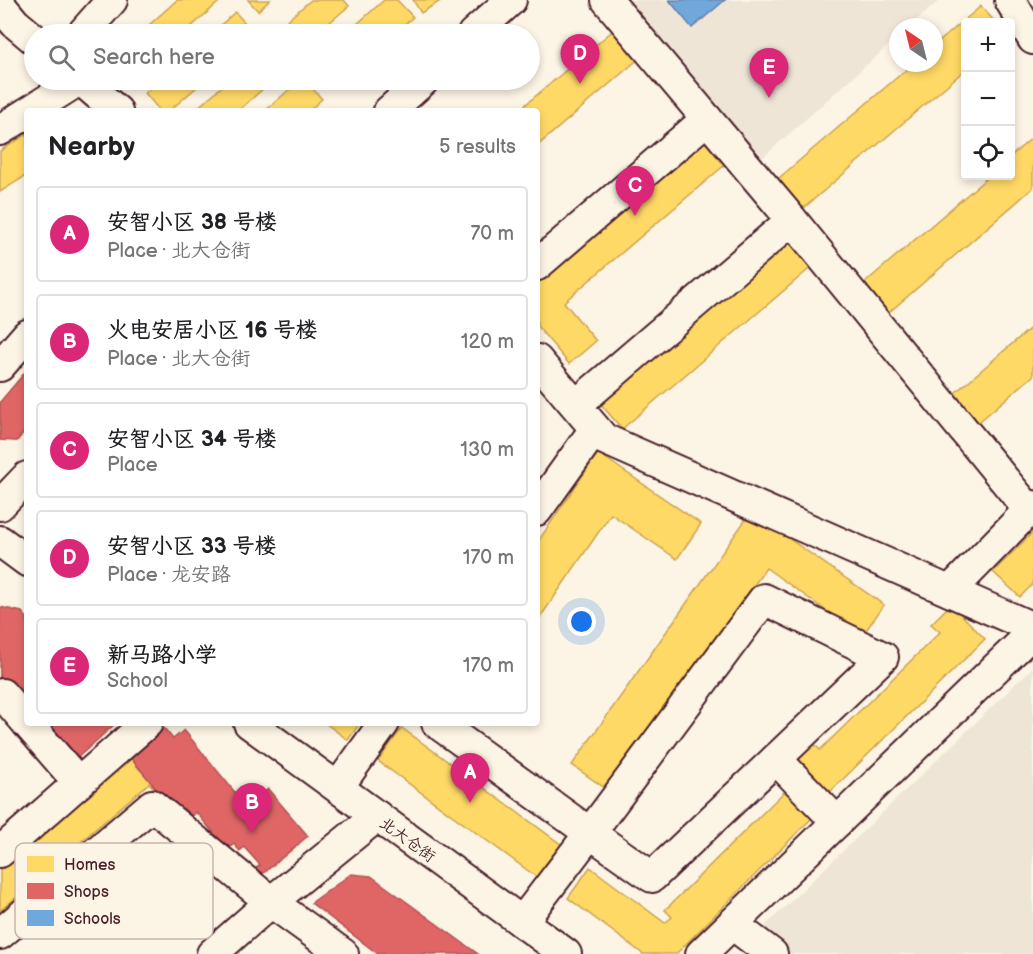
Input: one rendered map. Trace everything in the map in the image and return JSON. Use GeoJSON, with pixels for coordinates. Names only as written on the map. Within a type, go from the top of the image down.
{"type":"FeatureCollection","features":[{"type":"Feature","properties":{"kind":"street"},"geometry":{"type":"LineString","coordinates":[[91,24],[112,0]]}},
{"type":"Feature","properties":{"kind":"street"},"geometry":{"type":"LineString","coordinates":[[484,24],[511,0]]}},
{"type":"Feature","properties":{"kind":"street"},"geometry":{"type":"LineString","coordinates":[[607,0],[1031,508],[950,591]]}},
{"type":"Feature","properties":{"kind":"street"},"geometry":{"type":"LineString","coordinates":[[1010,0],[1033,39]]}},
{"type":"Feature","properties":{"kind":"street"},"geometry":{"type":"LineString","coordinates":[[34,108],[64,90]]}},
{"type":"Feature","properties":{"kind":"street"},"geometry":{"type":"LineString","coordinates":[[92,90],[113,108]]}},
{"type":"Feature","properties":{"kind":"street"},"geometry":{"type":"LineString","coordinates":[[392,108],[413,90]]}},
{"type":"Feature","properties":{"kind":"street"},"geometry":{"type":"LineString","coordinates":[[0,130],[24,115]]}},
{"type":"Feature","properties":{"kind":"street"},"geometry":{"type":"LineString","coordinates":[[540,262],[707,119]]}},
{"type":"Feature","properties":{"kind":"street"},"geometry":{"type":"LineString","coordinates":[[576,405],[792,220]]}},
{"type":"Feature","properties":{"kind":"street"},"geometry":{"type":"LineString","coordinates":[[0,366],[24,338]]}},
{"type":"Feature","properties":{"kind":"street"},"geometry":{"type":"LineString","coordinates":[[540,363],[604,439],[1033,628]]}},
{"type":"Feature","properties":{"kind":"street"},"geometry":{"type":"LineString","coordinates":[[540,499],[546,478],[595,429]]}},
{"type":"Feature","properties":{"kind":"street"},"geometry":{"type":"LineString","coordinates":[[0,505],[24,480]]}},
{"type":"Feature","properties":{"kind":"street"},"geometry":{"type":"LineString","coordinates":[[0,541],[24,559]]}},
{"type":"Feature","properties":{"kind":"street"},"geometry":{"type":"LineString","coordinates":[[441,726],[590,832],[652,878],[883,657],[764,599],[590,832],[522,922]]}},
{"type":"Feature","properties":{"kind":"street"},"geometry":{"type":"LineString","coordinates":[[702,954],[1033,633]]}},
{"type":"Feature","properties":{"kind":"street"},"geometry":{"type":"LineString","coordinates":[[0,696],[2,694],[24,720]]}},
{"type":"Feature","properties":{"kind":"street"},"geometry":{"type":"LineString","coordinates":[[30,726],[79,783]]}},
{"type":"Feature","properties":{"kind":"street"},"geometry":{"type":"LineString","coordinates":[[0,852],[144,726]]}},
{"type":"Feature","properties":{"kind":"street","name":"北大仓街"},"geometry":{"type":"LineString","coordinates":[[253,726],[566,954]]}},
{"type":"Feature","properties":{"kind":"street"},"geometry":{"type":"LineString","coordinates":[[338,787],[382,726]]}},
{"type":"Feature","properties":{"kind":"street"},"geometry":{"type":"LineString","coordinates":[[776,759],[837,822]]}},
{"type":"Feature","properties":{"kind":"street"},"geometry":{"type":"LineString","coordinates":[[107,843],[152,805],[199,843]]}},
{"type":"Feature","properties":{"kind":"street"},"geometry":{"type":"LineString","coordinates":[[212,954],[271,902],[377,816]]}},
{"type":"Feature","properties":{"kind":"street"},"geometry":{"type":"LineString","coordinates":[[213,855],[271,902],[343,954]]}},
{"type":"Feature","properties":{"kind":"street"},"geometry":{"type":"LineString","coordinates":[[0,934],[15,921]]}},
{"type":"Feature","properties":{"kind":"street"},"geometry":{"type":"LineString","coordinates":[[732,924],[772,954]]}},
{"type":"Feature","properties":{"kind":"shaded area"},"geometry":{"type":"Polygon","coordinates":[[[623,0],[940,0],[919,18],[889,18],[889,45],[761,159],[623,0]]]}},
{"type":"Feature","properties":{"kind":"shaded area"},"geometry":{"type":"Polygon","coordinates":[[[1033,667],[1033,954],[788,954],[763,928],[1033,667]]]}},
{"type":"Feature","properties":{"kind":"building: Homes"},"geometry":{"type":"Polygon","coordinates":[[[177,0],[218,0],[219,2],[194,24],[150,24],[177,0]]]}},
{"type":"Feature","properties":{"kind":"building: Homes"},"geometry":{"type":"Polygon","coordinates":[[[248,0],[270,0],[258,11],[248,0]]]}},
{"type":"Feature","properties":{"kind":"building: Homes"},"geometry":{"type":"Polygon","coordinates":[[[311,0],[344,0],[349,6],[328,24],[283,24],[311,0]]]}},
{"type":"Feature","properties":{"kind":"building: Homes"},"geometry":{"type":"Polygon","coordinates":[[[384,0],[397,0],[413,17],[405,24],[357,24],[384,0]]]}},
{"type":"Feature","properties":{"kind":"building: Homes"},"geometry":{"type":"Polygon","coordinates":[[[413,0],[442,0],[421,13],[413,0]]]}},
{"type":"Feature","properties":{"kind":"building: Homes"},"geometry":{"type":"Polygon","coordinates":[[[981,6],[992,18],[967,18],[981,6]]]}},
{"type":"Feature","properties":{"kind":"building: Homes"},"geometry":{"type":"Polygon","coordinates":[[[235,12],[246,24],[222,24],[235,12]]]}},
{"type":"Feature","properties":{"kind":"building: Homes"},"geometry":{"type":"Polygon","coordinates":[[[961,23],[961,73],[798,213],[773,183],[903,72],[943,72],[943,38],[961,23]]]}},
{"type":"Feature","properties":{"kind":"building: Homes"},"geometry":{"type":"Polygon","coordinates":[[[617,27],[642,56],[540,143],[540,108],[522,108],[617,27]]]}},
{"type":"Feature","properties":{"kind":"building: Homes"},"geometry":{"type":"Polygon","coordinates":[[[148,90],[193,90],[172,108],[158,108],[145,93],[148,90]]]}},
{"type":"Feature","properties":{"kind":"building: Homes"},"geometry":{"type":"Polygon","coordinates":[[[218,90],[262,90],[241,108],[197,108],[218,90]]]}},
{"type":"Feature","properties":{"kind":"building: Homes"},"geometry":{"type":"Polygon","coordinates":[[[289,90],[314,90],[322,99],[312,108],[268,108],[289,90]]]}},
{"type":"Feature","properties":{"kind":"building: Homes"},"geometry":{"type":"Polygon","coordinates":[[[708,129],[733,158],[564,302],[596,341],[569,364],[540,330],[540,271],[708,129]]]}},
{"type":"Feature","properties":{"kind":"building: Homes"},"geometry":{"type":"Polygon","coordinates":[[[24,136],[24,177],[0,192],[0,151],[24,136]]]}},
{"type":"Feature","properties":{"kind":"building: Homes"},"geometry":{"type":"Polygon","coordinates":[[[1033,137],[1033,188],[886,315],[861,286],[984,180],[1015,180],[1015,153],[1033,137]]]}},
{"type":"Feature","properties":{"kind":"building: Homes"},"geometry":{"type":"Polygon","coordinates":[[[792,237],[815,264],[622,429],[599,402],[792,237]]]}},
{"type":"Feature","properties":{"kind":"building: Homes"},"geometry":{"type":"Polygon","coordinates":[[[1033,326],[1033,376],[974,426],[950,397],[1033,326]]]}},
{"type":"Feature","properties":{"kind":"building: Homes"},"geometry":{"type":"Polygon","coordinates":[[[24,374],[24,432],[17,441],[0,440],[0,402],[24,374]]]}},
{"type":"Feature","properties":{"kind":"building: Homes"},"geometry":{"type":"Polygon","coordinates":[[[598,453],[701,524],[677,559],[611,514],[540,618],[540,539],[598,453]]]}},
{"type":"Feature","properties":{"kind":"building: Homes"},"geometry":{"type":"Polygon","coordinates":[[[751,512],[884,605],[862,636],[766,568],[609,791],[572,765],[751,512]]]}},
{"type":"Feature","properties":{"kind":"building: Homes"},"geometry":{"type":"Polygon","coordinates":[[[1033,532],[1033,584],[1020,597],[993,572],[1033,532]]]}},
{"type":"Feature","properties":{"kind":"building: Homes"},"geometry":{"type":"Polygon","coordinates":[[[951,604],[985,639],[826,796],[793,762],[813,743],[820,750],[940,632],[931,624],[951,604]]]}},
{"type":"Feature","properties":{"kind":"building: Homes"},"geometry":{"type":"Polygon","coordinates":[[[24,648],[24,700],[6,679],[0,684],[0,668],[24,648]]]}},
{"type":"Feature","properties":{"kind":"building: Homes"},"geometry":{"type":"Polygon","coordinates":[[[47,726],[61,726],[53,733],[47,726]]]}},
{"type":"Feature","properties":{"kind":"building: Homes"},"geometry":{"type":"Polygon","coordinates":[[[329,726],[358,726],[348,740],[329,726]]]}},
{"type":"Feature","properties":{"kind":"building: Homes"},"geometry":{"type":"Polygon","coordinates":[[[402,728],[562,845],[538,878],[378,761],[402,728]]]}},
{"type":"Feature","properties":{"kind":"building: Homes"},"geometry":{"type":"Polygon","coordinates":[[[166,749],[175,760],[185,752],[194,763],[188,768],[197,778],[193,781],[199,789],[210,780],[249,827],[270,810],[299,844],[261,875],[255,869],[260,865],[244,847],[240,851],[234,844],[223,853],[215,843],[219,839],[196,812],[191,817],[184,808],[177,814],[149,783],[79,843],[30,843],[130,757],[140,770],[166,749]]]}},
{"type":"Feature","properties":{"kind":"building: Homes"},"geometry":{"type":"Polygon","coordinates":[[[785,791],[812,818],[676,954],[643,954],[568,898],[590,867],[665,923],[672,917],[665,910],[785,791]]]}},
{"type":"Feature","properties":{"kind":"building: Homes"},"geometry":{"type":"Polygon","coordinates":[[[15,856],[15,898],[0,911],[0,869],[15,856]]]}},
{"type":"Feature","properties":{"kind":"building: Shops"},"geometry":{"type":"Polygon","coordinates":[[[24,374],[24,432],[17,441],[0,440],[0,402],[24,374]]]}},
{"type":"Feature","properties":{"kind":"building: Shops"},"geometry":{"type":"Polygon","coordinates":[[[0,607],[24,614],[24,700],[6,679],[0,684],[0,607]]]}},
{"type":"Feature","properties":{"kind":"building: Shops"},"geometry":{"type":"Polygon","coordinates":[[[47,726],[113,726],[75,760],[47,726]]]}},
{"type":"Feature","properties":{"kind":"building: Shops"},"geometry":{"type":"Polygon","coordinates":[[[164,728],[173,739],[184,730],[247,807],[268,789],[308,836],[261,875],[255,869],[260,865],[244,847],[240,851],[234,844],[223,853],[215,843],[219,839],[196,812],[191,817],[184,808],[177,814],[130,757],[164,728]]]}},
{"type":"Feature","properties":{"kind":"building: Shops"},"geometry":{"type":"Polygon","coordinates":[[[351,874],[371,876],[478,954],[378,954],[311,903],[351,874]]]}},
{"type":"Feature","properties":{"kind":"building: Schools"},"geometry":{"type":"Polygon","coordinates":[[[669,0],[725,0],[692,28],[669,0]]]}},
{"type":"Feature","properties":{"kind":"place","name":"安智小区 33 号楼"},"geometry":{"type":"Point","coordinates":[580,84]}},
{"type":"Feature","properties":{"kind":"place","name":"新马路小学"},"geometry":{"type":"Point","coordinates":[769,98]}},
{"type":"Feature","properties":{"kind":"place","name":"安智小区 34 号楼"},"geometry":{"type":"Point","coordinates":[635,216]}},
{"type":"Feature","properties":{"kind":"place","name":"安智小区 38 号楼"},"geometry":{"type":"Point","coordinates":[470,803]}},
{"type":"Feature","properties":{"kind":"place","name":"火电安居小区 16 号楼"},"geometry":{"type":"Point","coordinates":[252,833]}}]}
